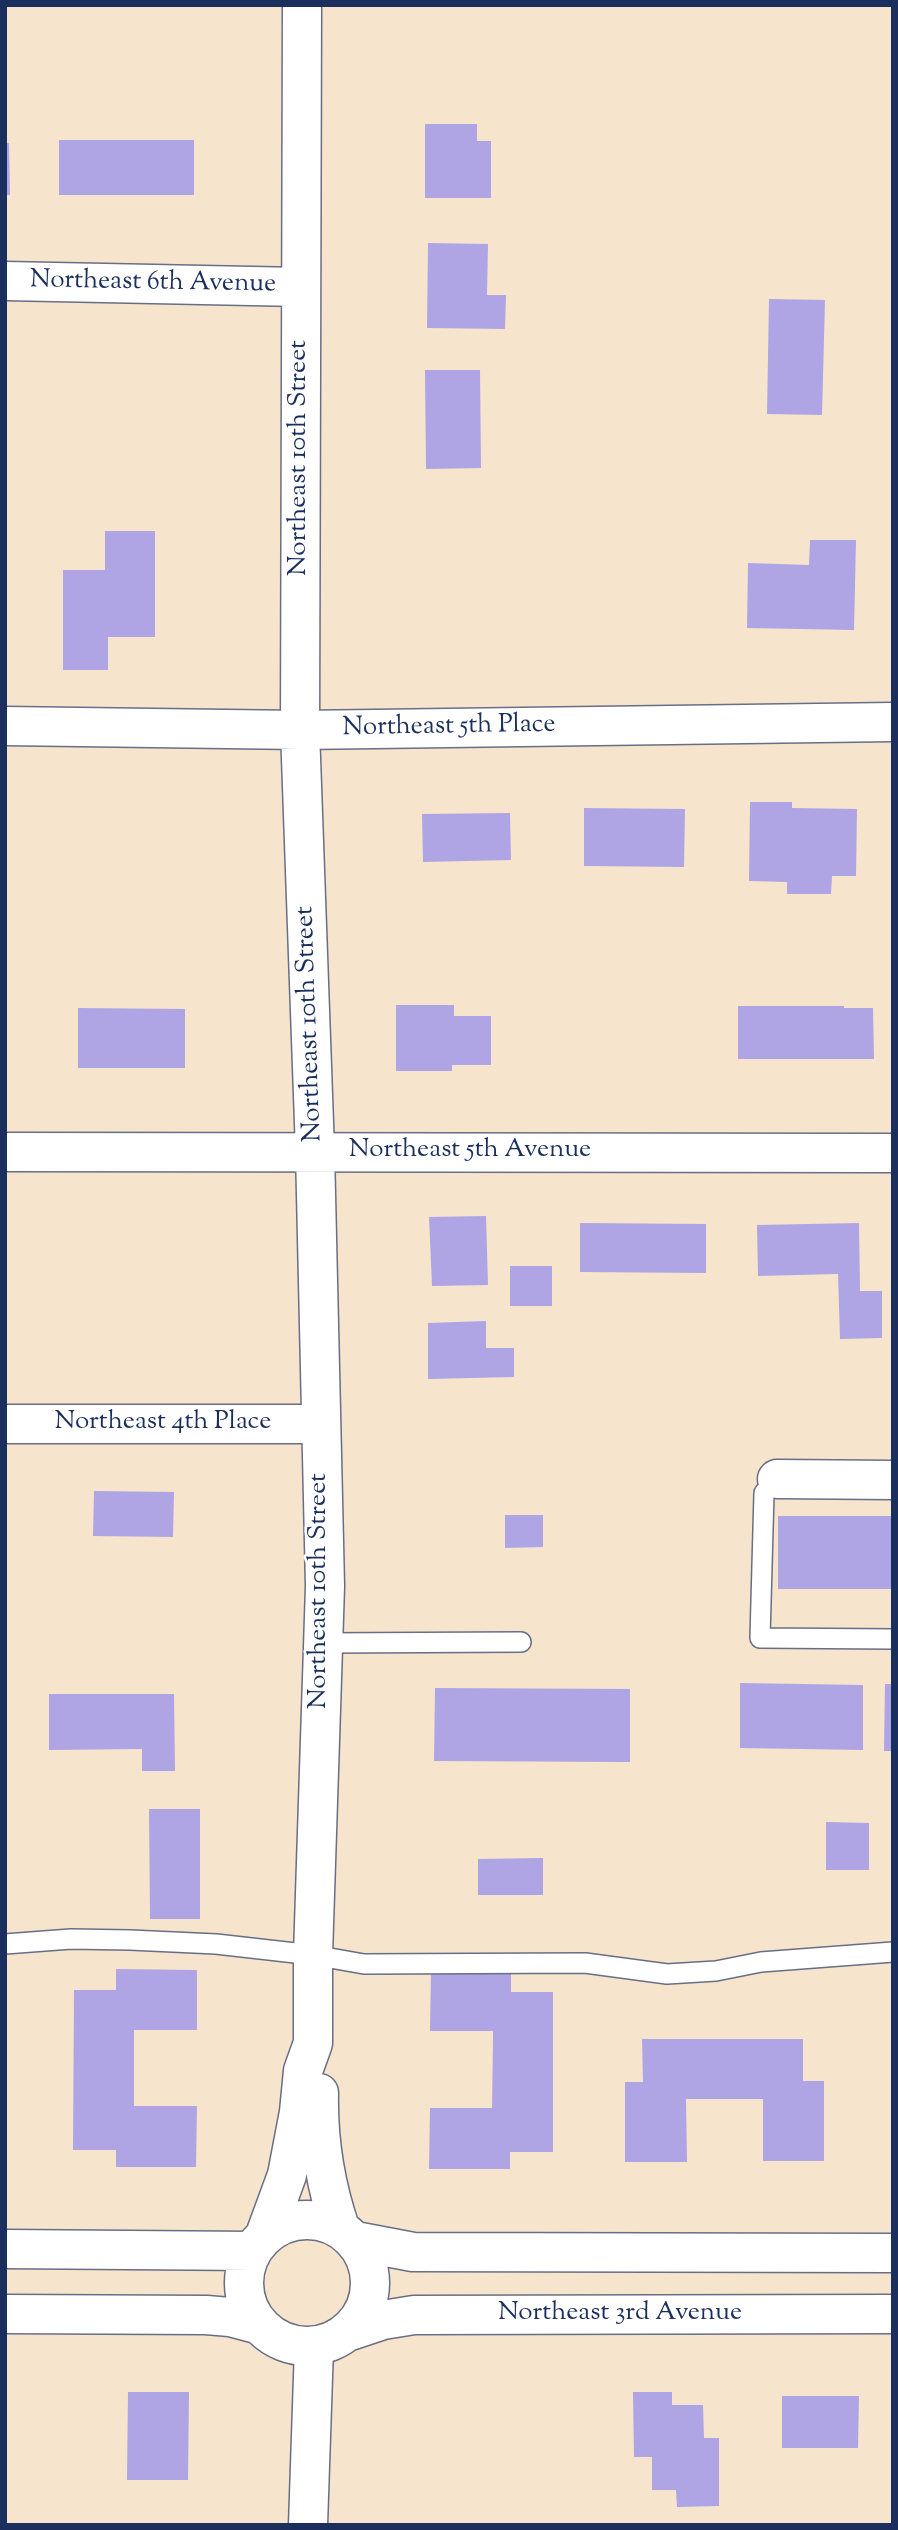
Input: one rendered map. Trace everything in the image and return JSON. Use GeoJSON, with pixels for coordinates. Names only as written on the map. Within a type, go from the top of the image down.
{"type":"FeatureCollection","features":[{"type":"Feature","properties":{"kind":"street","name":"Northeast 10th Street"},"geometry":{"type":"LineString","coordinates":[[302,5],[300,730],[315,1152],[325,1586],[313,1955],[313,2043],[319,2071],[318,2111],[325,2174],[348,2234]]}},
{"type":"Feature","properties":{"kind":"street","name":"Northeast 6th Avenue"},"geometry":{"type":"LineString","coordinates":[[5,281],[301,287]]}},
{"type":"Feature","properties":{"kind":"street","name":"Northeast 5th Place"},"geometry":{"type":"LineString","coordinates":[[5,726],[300,730],[893,722]]}},
{"type":"Feature","properties":{"kind":"street","name":"Northeast 5th Avenue"},"geometry":{"type":"LineString","coordinates":[[5,1152],[893,1153]]}},
{"type":"Feature","properties":{"kind":"street","name":"Northeast 4th Place"},"geometry":{"type":"LineString","coordinates":[[5,1424],[320,1423]]}},
{"type":"Feature","properties":{"kind":"street"},"geometry":{"type":"LineString","coordinates":[[777,1479],[893,1480]]}},
{"type":"Feature","properties":{"kind":"street","name":"Northeast 10th Street"},"geometry":{"type":"LineString","coordinates":[[259,2243],[288,2175],[303,2071],[313,2043]]}},
{"type":"Feature","properties":{"kind":"street"},"geometry":{"type":"LineString","coordinates":[[348,2234],[366,2257],[371,2277],[370,2297],[360,2320],[350,2331],[333,2341],[314,2347],[294,2345],[275,2338],[260,2325],[249,2309],[244,2289],[245,2270],[259,2243],[282,2224],[301,2220],[321,2221],[348,2234],[413,2252],[893,2253]]}},
{"type":"Feature","properties":{"kind":"street"},"geometry":{"type":"LineString","coordinates":[[5,2249],[259,2243]]}},
{"type":"Feature","properties":{"kind":"street"},"geometry":{"type":"LineString","coordinates":[[663,2253],[663,2315]]}},
{"type":"Feature","properties":{"kind":"street"},"geometry":{"type":"LineString","coordinates":[[5,2314],[206,2315],[230,2317],[260,2325]]}},
{"type":"Feature","properties":{"kind":"street","name":"Northeast 3rd Avenue"},"geometry":{"type":"LineString","coordinates":[[350,2331],[383,2320],[414,2315],[893,2314]]}},
{"type":"Feature","properties":{"kind":"street"},"geometry":{"type":"LineString","coordinates":[[308,2525],[314,2347]]}},
{"type":"Feature","properties":{"kind":"lane"},"geometry":{"type":"LineString","coordinates":[[777,1479],[764,1493],[760,1638],[893,1639]]}},
{"type":"Feature","properties":{"kind":"lane"},"geometry":{"type":"LineString","coordinates":[[323,1643],[521,1642]]}},
{"type":"Feature","properties":{"kind":"lane"},"geometry":{"type":"LineString","coordinates":[[5,1944],[71,1939],[130,1940],[216,1944],[364,1964],[585,1963],[667,1974],[716,1971],[761,1962],[893,1952]]}},
{"type":"Feature","properties":{"kind":"building"},"geometry":{"type":"Polygon","coordinates":[[[425,124],[477,124],[477,141],[491,141],[491,198],[425,198],[425,124]]]}},
{"type":"Feature","properties":{"kind":"building"},"geometry":{"type":"Polygon","coordinates":[[[59,140],[194,140],[194,195],[59,195],[59,140]]]}},
{"type":"Feature","properties":{"kind":"building"},"geometry":{"type":"Polygon","coordinates":[[[5,143],[9,143],[10,195],[5,195],[5,143]]]}},
{"type":"Feature","properties":{"kind":"building"},"geometry":{"type":"Polygon","coordinates":[[[428,243],[488,244],[487,295],[506,295],[505,329],[427,328],[428,243]]]}},
{"type":"Feature","properties":{"kind":"building"},"geometry":{"type":"Polygon","coordinates":[[[769,299],[825,300],[822,415],[767,414],[769,299]]]}},
{"type":"Feature","properties":{"kind":"building"},"geometry":{"type":"Polygon","coordinates":[[[425,370],[480,370],[481,468],[426,469],[425,370]]]}},
{"type":"Feature","properties":{"kind":"building"},"geometry":{"type":"Polygon","coordinates":[[[105,531],[155,531],[155,637],[108,637],[108,670],[63,670],[63,570],[105,570],[105,531]]]}},
{"type":"Feature","properties":{"kind":"building"},"geometry":{"type":"Polygon","coordinates":[[[810,540],[856,540],[854,630],[747,628],[748,563],[809,565],[810,540]]]}},
{"type":"Feature","properties":{"kind":"building"},"geometry":{"type":"Polygon","coordinates":[[[750,802],[792,802],[792,808],[857,809],[856,876],[832,876],[831,894],[787,894],[787,882],[749,881],[750,802]]]}},
{"type":"Feature","properties":{"kind":"building"},"geometry":{"type":"Polygon","coordinates":[[[584,808],[685,809],[684,867],[584,866],[584,808]]]}},
{"type":"Feature","properties":{"kind":"building"},"geometry":{"type":"Polygon","coordinates":[[[510,813],[511,860],[423,862],[422,814],[510,813]]]}},
{"type":"Feature","properties":{"kind":"building"},"geometry":{"type":"Polygon","coordinates":[[[396,1005],[454,1005],[454,1016],[491,1016],[491,1065],[452,1065],[452,1071],[396,1071],[396,1005]]]}},
{"type":"Feature","properties":{"kind":"building"},"geometry":{"type":"Polygon","coordinates":[[[738,1006],[873,1008],[874,1059],[738,1059],[738,1006]]]}},
{"type":"Feature","properties":{"kind":"building"},"geometry":{"type":"Polygon","coordinates":[[[78,1008],[185,1009],[185,1068],[78,1068],[78,1008]]]}},
{"type":"Feature","properties":{"kind":"building"},"geometry":{"type":"Polygon","coordinates":[[[486,1216],[488,1285],[432,1286],[429,1217],[486,1216]]]}},
{"type":"Feature","properties":{"kind":"building"},"geometry":{"type":"Polygon","coordinates":[[[580,1223],[706,1224],[706,1273],[580,1272],[580,1223]]]}},
{"type":"Feature","properties":{"kind":"building"},"geometry":{"type":"Polygon","coordinates":[[[859,1223],[860,1291],[882,1291],[882,1338],[840,1339],[838,1274],[758,1276],[757,1225],[859,1223]]]}},
{"type":"Feature","properties":{"kind":"building"},"geometry":{"type":"Polygon","coordinates":[[[510,1266],[552,1266],[552,1306],[510,1306],[510,1266]]]}},
{"type":"Feature","properties":{"kind":"building"},"geometry":{"type":"Polygon","coordinates":[[[486,1321],[486,1348],[514,1348],[514,1377],[428,1379],[428,1323],[486,1321]]]}},
{"type":"Feature","properties":{"kind":"building"},"geometry":{"type":"Polygon","coordinates":[[[94,1491],[174,1492],[173,1537],[93,1536],[94,1491]]]}},
{"type":"Feature","properties":{"kind":"building"},"geometry":{"type":"Polygon","coordinates":[[[505,1515],[543,1515],[543,1547],[505,1548],[505,1515]]]}},
{"type":"Feature","properties":{"kind":"building"},"geometry":{"type":"Polygon","coordinates":[[[778,1516],[893,1516],[893,1589],[778,1589],[778,1516]]]}},
{"type":"Feature","properties":{"kind":"building"},"geometry":{"type":"Polygon","coordinates":[[[740,1683],[863,1685],[863,1750],[740,1748],[740,1683]]]}},
{"type":"Feature","properties":{"kind":"building"},"geometry":{"type":"Polygon","coordinates":[[[885,1684],[893,1684],[893,1751],[884,1751],[885,1684]]]}},
{"type":"Feature","properties":{"kind":"building"},"geometry":{"type":"Polygon","coordinates":[[[435,1688],[630,1689],[630,1762],[434,1761],[435,1688]]]}},
{"type":"Feature","properties":{"kind":"building"},"geometry":{"type":"Polygon","coordinates":[[[49,1694],[174,1694],[175,1771],[142,1771],[142,1749],[49,1750],[49,1694]]]}},
{"type":"Feature","properties":{"kind":"building"},"geometry":{"type":"Polygon","coordinates":[[[149,1809],[200,1809],[200,1919],[150,1919],[149,1809]]]}},
{"type":"Feature","properties":{"kind":"building"},"geometry":{"type":"Polygon","coordinates":[[[826,1822],[869,1823],[869,1870],[826,1870],[826,1822]]]}},
{"type":"Feature","properties":{"kind":"building"},"geometry":{"type":"Polygon","coordinates":[[[543,1858],[543,1895],[478,1895],[478,1859],[543,1858]]]}},
{"type":"Feature","properties":{"kind":"building"},"geometry":{"type":"Polygon","coordinates":[[[116,1969],[197,1970],[197,2030],[134,2030],[134,2106],[197,2106],[196,2167],[116,2167],[116,2150],[73,2150],[74,1990],[116,1990],[116,1969]]]}},
{"type":"Feature","properties":{"kind":"building"},"geometry":{"type":"Polygon","coordinates":[[[431,1971],[511,1971],[511,1992],[553,1992],[553,2152],[510,2152],[510,2169],[429,2169],[430,2108],[492,2108],[493,2039],[493,2031],[430,2031],[431,1971]]]}},
{"type":"Feature","properties":{"kind":"building"},"geometry":{"type":"Polygon","coordinates":[[[642,2039],[803,2039],[803,2081],[824,2081],[824,2161],[763,2161],[763,2099],[686,2099],[687,2162],[625,2162],[625,2082],[643,2082],[642,2039]]]}},
{"type":"Feature","properties":{"kind":"building"},"geometry":{"type":"Polygon","coordinates":[[[128,2392],[189,2392],[188,2480],[127,2480],[128,2392]]]}},
{"type":"Feature","properties":{"kind":"building"},"geometry":{"type":"Polygon","coordinates":[[[633,2392],[672,2392],[672,2405],[703,2405],[704,2438],[719,2438],[719,2506],[677,2507],[676,2490],[652,2490],[652,2457],[634,2457],[633,2392]]]}},
{"type":"Feature","properties":{"kind":"building"},"geometry":{"type":"Polygon","coordinates":[[[782,2396],[859,2396],[858,2448],[782,2448],[782,2396]]]}}]}
